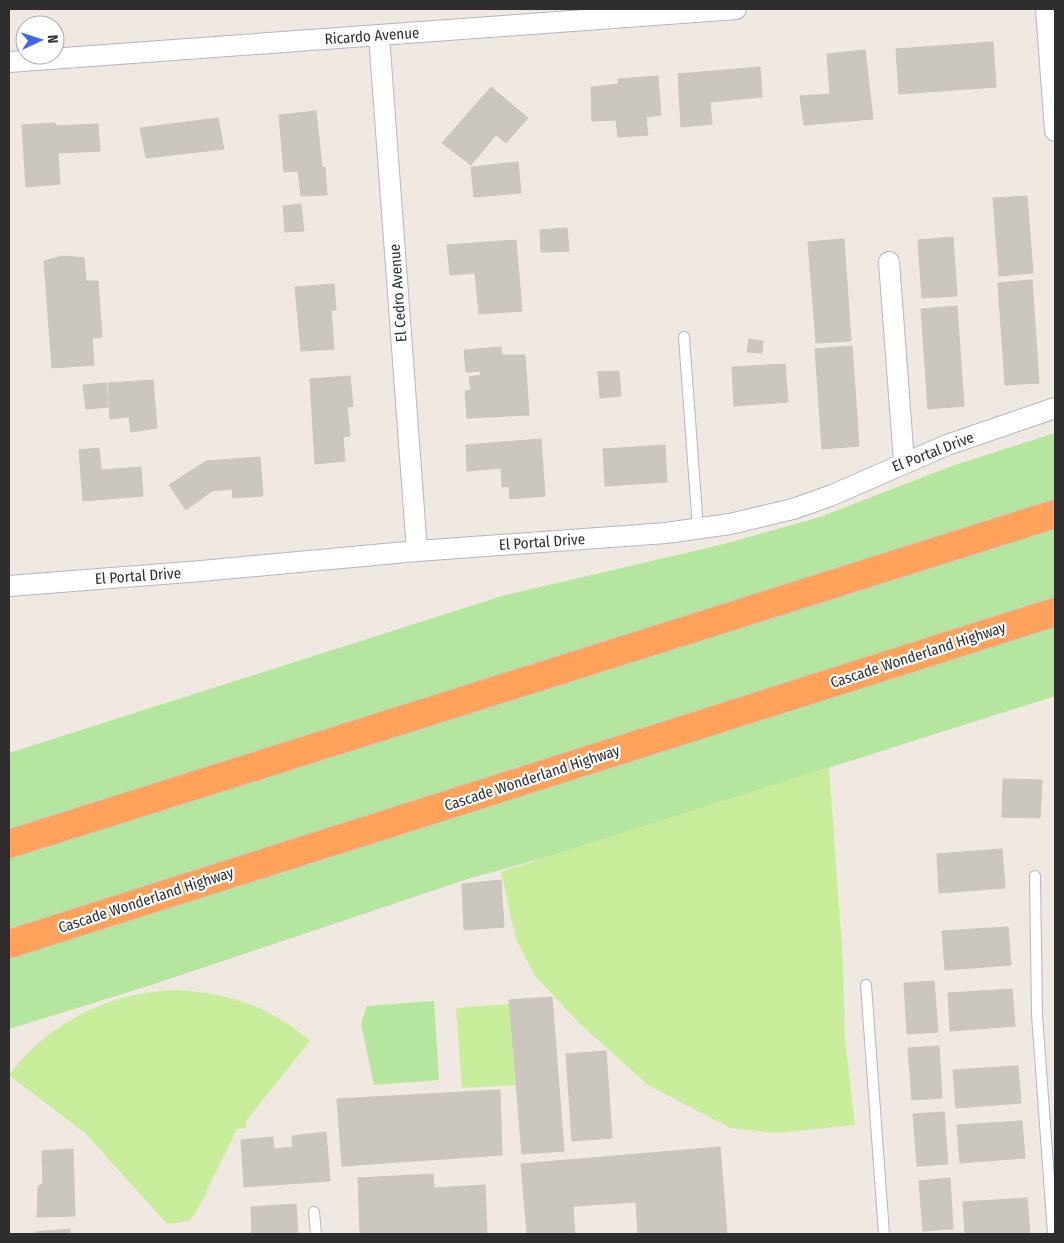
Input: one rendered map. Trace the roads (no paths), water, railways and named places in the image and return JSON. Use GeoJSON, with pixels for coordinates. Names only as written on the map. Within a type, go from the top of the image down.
{"type":"FeatureCollection","features":[{"type":"Feature","properties":{"kind":"highway"},"geometry":{"type":"LineString","coordinates":[[9,844],[1055,514]]}},
{"type":"Feature","properties":{"kind":"highway","name":"Cascade Wonderland Highway"},"geometry":{"type":"LineString","coordinates":[[9,944],[1055,612]]}},
{"type":"Feature","properties":{"kind":"street","name":"Ricardo Avenue"},"geometry":{"type":"LineString","coordinates":[[9,62],[736,9]]}},
{"type":"Feature","properties":{"kind":"street"},"geometry":{"type":"LineString","coordinates":[[1046,9],[1055,131]]}},
{"type":"Feature","properties":{"kind":"street","name":"El Cedro Avenue"},"geometry":{"type":"LineString","coordinates":[[379,36],[417,551]]}},
{"type":"Feature","properties":{"kind":"street"},"geometry":{"type":"LineString","coordinates":[[889,262],[904,462]]}},
{"type":"Feature","properties":{"kind":"street","name":"El Portal Drive"},"geometry":{"type":"LineString","coordinates":[[9,586],[417,551],[666,533],[730,524],[793,509],[830,496],[904,462],[947,445],[1055,408]]}},
{"type":"Feature","properties":{"kind":"lane"},"geometry":{"type":"LineString","coordinates":[[684,337],[698,529]]}},
{"type":"Feature","properties":{"kind":"lane"},"geometry":{"type":"LineString","coordinates":[[1035,876],[1037,1015],[1053,1234]]}},
{"type":"Feature","properties":{"kind":"lane"},"geometry":{"type":"LineString","coordinates":[[866,985],[884,1234]]}},
{"type":"Feature","properties":{"kind":"lane"},"geometry":{"type":"LineString","coordinates":[[314,1212],[316,1234]]}}]}
